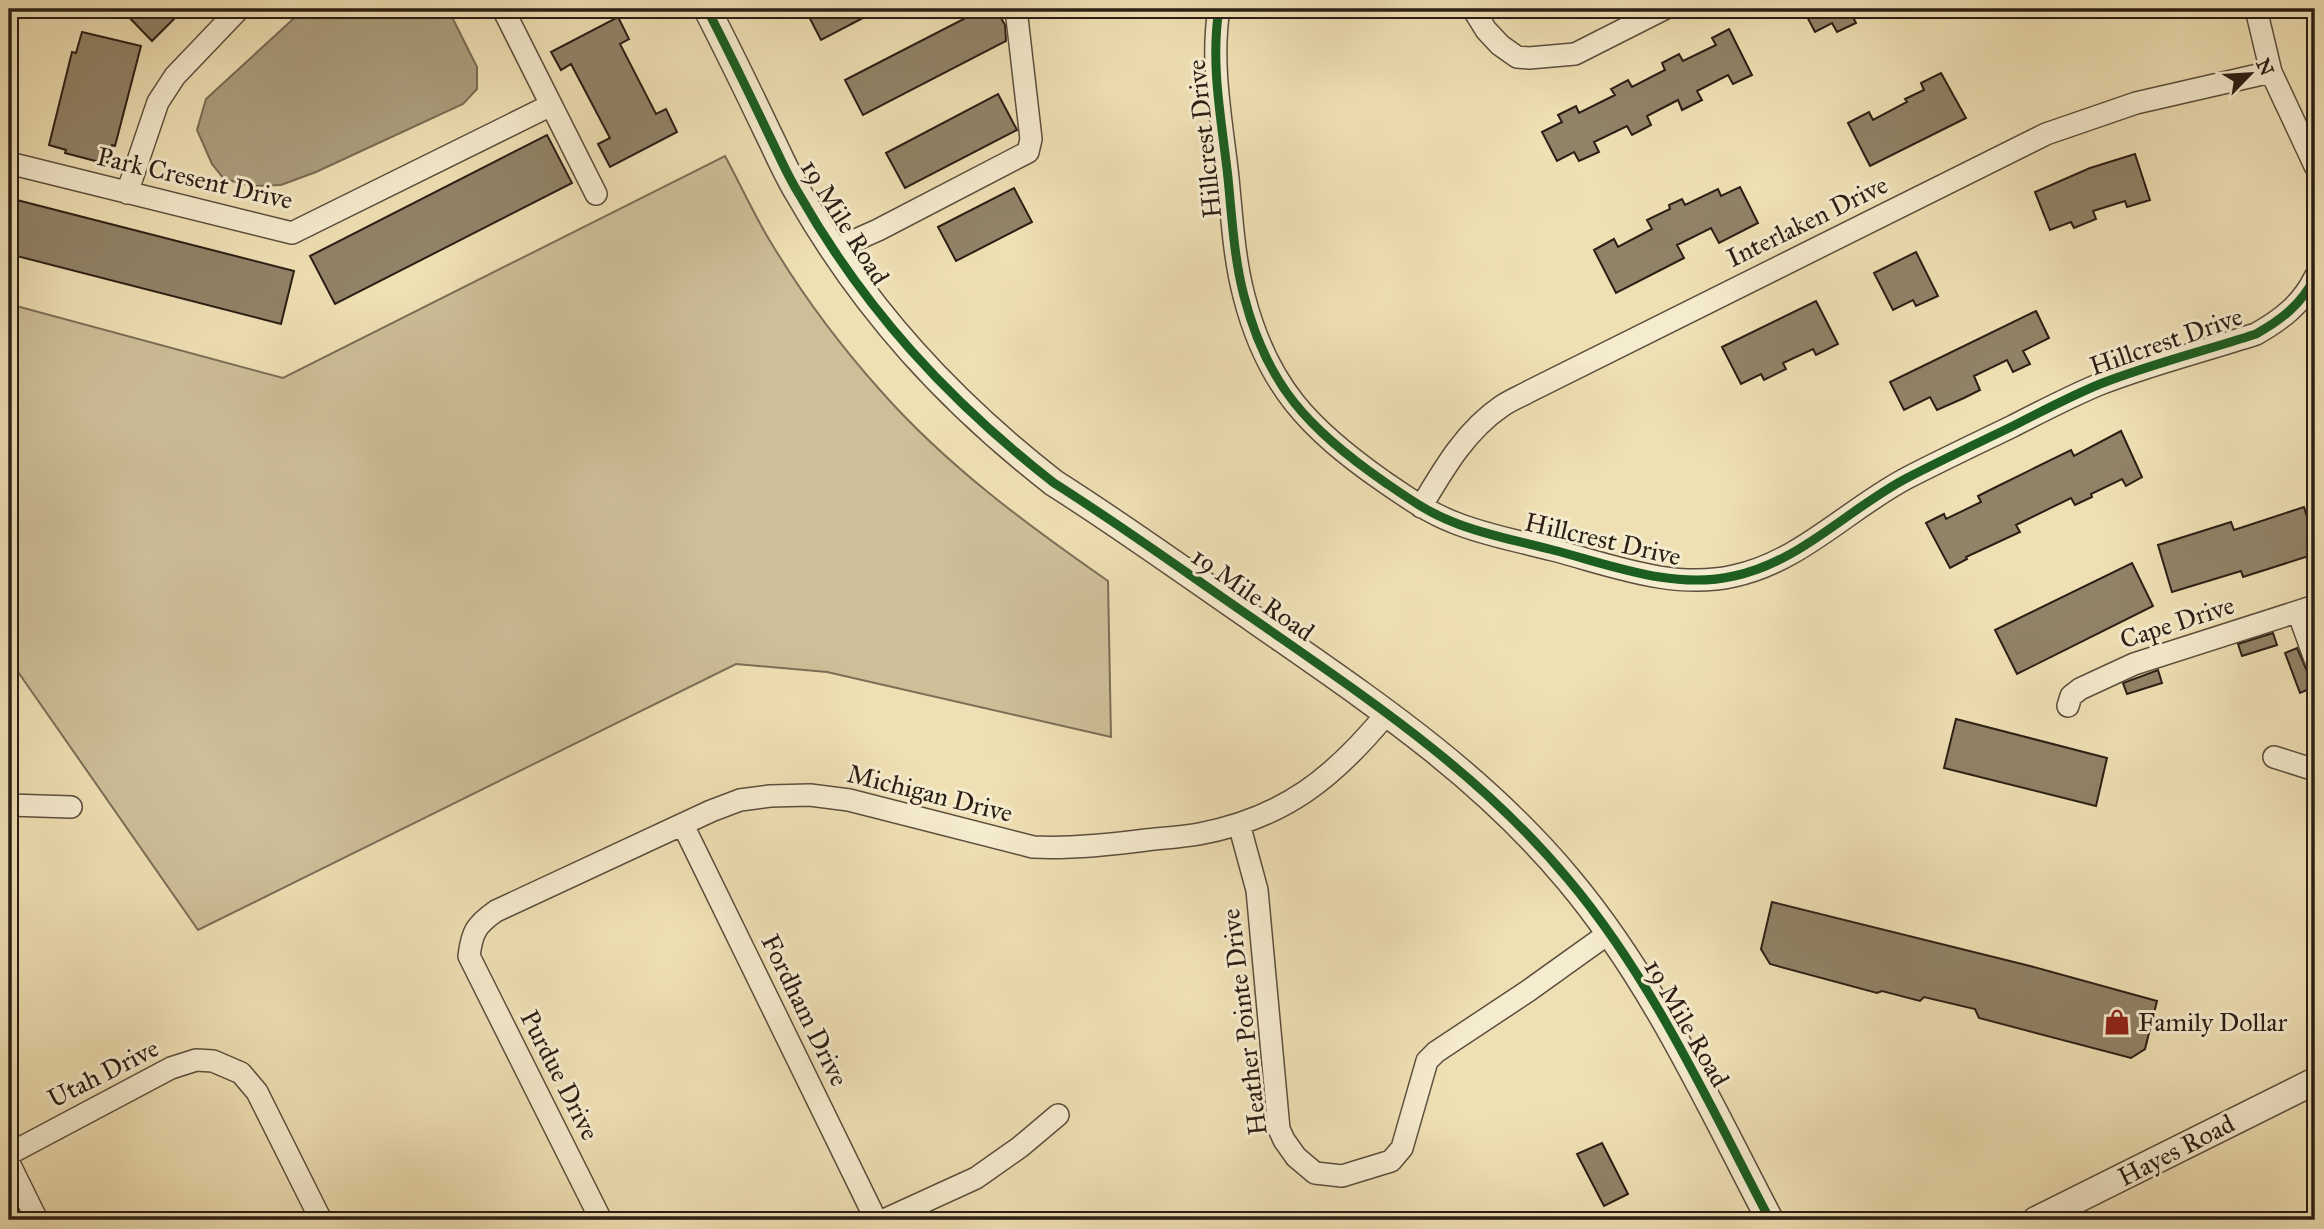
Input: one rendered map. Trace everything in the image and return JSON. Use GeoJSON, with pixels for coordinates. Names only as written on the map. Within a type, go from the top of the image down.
{"type":"FeatureCollection","features":[{"type":"Feature","properties":{"kind":"street"},"geometry":{"type":"LineString","coordinates":[[127,192],[158,102],[175,76],[239,9]]}},
{"type":"Feature","properties":{"kind":"street"},"geometry":{"type":"LineString","coordinates":[[503,9],[596,194]]}},
{"type":"Feature","properties":{"kind":"street"},"geometry":{"type":"LineString","coordinates":[[833,250],[878,230],[1028,152],[1031,139],[1016,9]]}},
{"type":"Feature","properties":{"kind":"street","name":"Hillcrest Drive"},"geometry":{"type":"LineString","coordinates":[[1219,9],[1215,65],[1238,268],[1244,298],[1263,350],[1287,396],[1339,449],[1421,507],[1454,523],[1483,532],[1662,578],[1708,581],[1732,577],[1790,555],[1866,502],[1904,480],[2072,397],[2125,375],[2256,334],[2275,324],[2290,312],[2315,277]]}},
{"type":"Feature","properties":{"kind":"street"},"geometry":{"type":"LineString","coordinates":[[1473,9],[1486,30],[1500,45],[1517,57],[1529,58],[1575,54],[1664,9]]}},
{"type":"Feature","properties":{"kind":"street"},"geometry":{"type":"LineString","coordinates":[[2256,9],[2271,72],[2315,166]]}},
{"type":"Feature","properties":{"kind":"street","name":"19 Mile Road"},"geometry":{"type":"LineString","coordinates":[[710,10],[797,192],[833,250],[882,318],[923,365],[1014,452],[1054,483],[1388,712],[1478,785],[1523,829],[1569,880],[1609,933],[1669,1030],[1770,1220]]}},
{"type":"Feature","properties":{"kind":"street","name":"Interlaken Drive"},"geometry":{"type":"LineString","coordinates":[[1421,507],[1451,458],[1479,425],[1501,407],[1530,391],[2046,134],[2136,103],[2271,72]]}},
{"type":"Feature","properties":{"kind":"street","name":"Park Cresent Drive"},"geometry":{"type":"LineString","coordinates":[[9,163],[292,233],[551,106]]}},
{"type":"Feature","properties":{"kind":"street"},"geometry":{"type":"LineString","coordinates":[[2307,609],[2315,659]]}},
{"type":"Feature","properties":{"kind":"street","name":"Cape Drive"},"geometry":{"type":"LineString","coordinates":[[2068,706],[2071,696],[2080,689],[2134,664],[2307,609]]}},
{"type":"Feature","properties":{"kind":"street","name":"Michigan Drive"},"geometry":{"type":"LineString","coordinates":[[469,956],[471,935],[482,921],[496,911],[740,800],[810,794],[849,800],[1043,848],[1097,846],[1199,834],[1239,824],[1270,812],[1316,785],[1359,748],[1388,712]]}},
{"type":"Feature","properties":{"kind":"street"},"geometry":{"type":"LineString","coordinates":[[2274,757],[2315,770]]}},
{"type":"Feature","properties":{"kind":"street"},"geometry":{"type":"LineString","coordinates":[[9,805],[71,807]]}},
{"type":"Feature","properties":{"kind":"street","name":"Heather Pointe Drive"},"geometry":{"type":"LineString","coordinates":[[1239,824],[1257,890],[1279,1129],[1296,1157],[1315,1173],[1342,1176],[1391,1161],[1402,1148],[1427,1061],[1436,1052],[1609,933]]}},
{"type":"Feature","properties":{"kind":"street","name":"Fordham Drive"},"geometry":{"type":"LineString","coordinates":[[683,825],[876,1220]]}},
{"type":"Feature","properties":{"kind":"street","name":"Purdue Drive"},"geometry":{"type":"LineString","coordinates":[[469,956],[601,1220]]}},
{"type":"Feature","properties":{"kind":"street","name":"Utah Drive"},"geometry":{"type":"LineString","coordinates":[[9,1154],[171,1068],[196,1060],[213,1060],[241,1073],[257,1092],[321,1220]]}},
{"type":"Feature","properties":{"kind":"street","name":"Hayes Road"},"geometry":{"type":"LineString","coordinates":[[2036,1220],[2315,1081]]}},
{"type":"Feature","properties":{"kind":"street"},"geometry":{"type":"LineString","coordinates":[[884,1220],[976,1178],[1020,1147],[1058,1115]]}},
{"type":"Feature","properties":{"kind":"street"},"geometry":{"type":"LineString","coordinates":[[9,1163],[37,1220]]}},
{"type":"Feature","properties":{"kind":"shaded area"},"geometry":{"type":"Polygon","coordinates":[[[304,9],[448,9],[477,67],[477,89],[463,104],[316,172],[281,185],[252,186],[224,179],[212,164],[197,130],[206,99],[304,9]]]}},
{"type":"Feature","properties":{"kind":"shaded area"},"geometry":{"type":"Polygon","coordinates":[[[725,156],[761,226],[792,276],[834,335],[880,390],[932,443],[988,492],[1108,581],[1111,737],[827,672],[736,664],[198,930],[9,659],[9,304],[283,378],[725,156]]]}},
{"type":"Feature","properties":{"kind":"building"},"geometry":{"type":"Polygon","coordinates":[[[121,9],[184,9],[152,41],[121,9]]]}},
{"type":"Feature","properties":{"kind":"building"},"geometry":{"type":"Polygon","coordinates":[[[805,9],[880,9],[821,40],[805,9]]]}},
{"type":"Feature","properties":{"kind":"building"},"geometry":{"type":"Polygon","coordinates":[[[983,9],[996,9],[1005,25],[1006,41],[863,115],[845,80],[983,9]]]}},
{"type":"Feature","properties":{"kind":"building"},"geometry":{"type":"Polygon","coordinates":[[[1803,9],[1860,9],[1851,13],[1856,23],[1837,32],[1832,23],[1815,32],[1803,9]]]}},
{"type":"Feature","properties":{"kind":"building"},"geometry":{"type":"Polygon","coordinates":[[[618,17],[629,39],[620,44],[656,114],[666,109],[677,132],[610,167],[598,144],[610,138],[571,64],[561,70],[551,52],[618,17]]]}},
{"type":"Feature","properties":{"kind":"building"},"geometry":{"type":"Polygon","coordinates":[[[1729,29],[1752,75],[1733,84],[1728,75],[1697,91],[1702,100],[1682,110],[1678,100],[1647,116],[1651,125],[1632,135],[1627,126],[1594,142],[1599,152],[1579,161],[1574,152],[1557,161],[1542,132],[1562,122],[1558,115],[1576,106],[1579,113],[1615,95],[1611,89],[1628,80],[1632,87],[1665,70],[1662,63],[1679,54],[1683,61],[1716,45],[1712,38],[1729,29]]]}},
{"type":"Feature","properties":{"kind":"building"},"geometry":{"type":"Polygon","coordinates":[[[82,32],[141,46],[115,146],[112,145],[107,164],[65,153],[66,150],[49,145],[72,52],[76,53],[82,32]]]}},
{"type":"Feature","properties":{"kind":"building"},"geometry":{"type":"Polygon","coordinates":[[[1941,73],[1966,118],[1870,166],[1848,123],[1869,112],[1873,120],[1907,102],[1905,99],[1924,90],[1921,83],[1941,73]]]}},
{"type":"Feature","properties":{"kind":"building"},"geometry":{"type":"Polygon","coordinates":[[[998,94],[1017,130],[905,188],[886,153],[998,94]]]}},
{"type":"Feature","properties":{"kind":"building"},"geometry":{"type":"Polygon","coordinates":[[[547,135],[572,183],[335,304],[310,256],[547,135]]]}},
{"type":"Feature","properties":{"kind":"building"},"geometry":{"type":"Polygon","coordinates":[[[2135,154],[2150,200],[2127,207],[2125,201],[2093,211],[2096,219],[2074,228],[2071,222],[2050,230],[2035,192],[2090,168],[2135,154]]]}},
{"type":"Feature","properties":{"kind":"building"},"geometry":{"type":"Polygon","coordinates":[[[1740,187],[1758,223],[1719,243],[1711,228],[1677,245],[1684,258],[1616,293],[1594,250],[1614,239],[1618,247],[1652,229],[1647,220],[1670,209],[1669,205],[1682,199],[1685,205],[1718,189],[1721,196],[1740,187]]]}},
{"type":"Feature","properties":{"kind":"building"},"geometry":{"type":"Polygon","coordinates":[[[1014,188],[1032,222],[956,261],[938,227],[1014,188]]]}},
{"type":"Feature","properties":{"kind":"building"},"geometry":{"type":"Polygon","coordinates":[[[9,198],[294,271],[281,324],[9,254],[9,198]]]}},
{"type":"Feature","properties":{"kind":"building"},"geometry":{"type":"Polygon","coordinates":[[[1916,252],[1938,296],[1916,306],[1913,300],[1893,310],[1874,273],[1916,252]]]}},
{"type":"Feature","properties":{"kind":"building"},"geometry":{"type":"Polygon","coordinates":[[[1816,301],[1838,344],[1816,355],[1813,349],[1783,363],[1786,369],[1764,380],[1761,374],[1741,384],[1722,347],[1816,301]]]}},
{"type":"Feature","properties":{"kind":"building"},"geometry":{"type":"Polygon","coordinates":[[[2036,311],[2049,338],[2023,351],[2030,364],[2013,372],[2007,360],[1974,376],[1980,390],[1964,398],[1937,410],[1930,397],[1904,410],[1890,382],[2036,311]]]}},
{"type":"Feature","properties":{"kind":"building"},"geometry":{"type":"Polygon","coordinates":[[[2121,431],[2142,477],[2126,486],[2122,479],[2075,505],[2071,498],[2016,525],[2020,532],[1966,557],[1967,559],[1950,568],[1926,523],[1944,514],[1946,519],[1981,502],[1978,496],[2071,450],[2074,456],[2121,431]]]}},
{"type":"Feature","properties":{"kind":"building"},"geometry":{"type":"Polygon","coordinates":[[[2304,507],[2315,542],[2315,554],[2243,577],[2241,571],[2172,592],[2158,545],[2231,522],[2234,530],[2304,507]]]}},
{"type":"Feature","properties":{"kind":"building"},"geometry":{"type":"Polygon","coordinates":[[[2132,563],[2153,606],[2017,674],[1995,630],[2132,563]]]}},
{"type":"Feature","properties":{"kind":"building"},"geometry":{"type":"Polygon","coordinates":[[[2273,633],[2277,645],[2242,656],[2238,644],[2273,633]]]}},
{"type":"Feature","properties":{"kind":"building"},"geometry":{"type":"Polygon","coordinates":[[[2297,648],[2314,687],[2300,693],[2285,653],[2297,648]]]}},
{"type":"Feature","properties":{"kind":"building"},"geometry":{"type":"Polygon","coordinates":[[[2158,670],[2162,683],[2127,694],[2123,683],[2158,670]]]}},
{"type":"Feature","properties":{"kind":"building"},"geometry":{"type":"Polygon","coordinates":[[[1956,719],[2107,758],[2096,806],[1944,768],[1956,719]]]}},
{"type":"Feature","properties":{"kind":"building"},"geometry":{"type":"Polygon","coordinates":[[[1772,902],[2030,966],[2157,1001],[2145,1049],[2131,1058],[1979,1018],[1975,1009],[1924,997],[1920,1001],[1882,991],[1877,993],[1770,964],[1761,949],[1772,902]]]}},
{"type":"Feature","properties":{"kind":"building"},"geometry":{"type":"Polygon","coordinates":[[[1602,1143],[1628,1194],[1604,1206],[1577,1154],[1602,1143]]]}},
{"type":"Feature","properties":{"kind":"cycle path"},"geometry":{"type":"LineString","coordinates":[[707,9],[790,179],[825,236],[881,315],[945,386],[979,420],[1054,483],[1380,708],[1460,771],[1534,840],[1599,918],[1627,959],[1678,1044],[1770,1220]]}},
{"type":"Feature","properties":{"kind":"cycle path"},"geometry":{"type":"LineString","coordinates":[[1219,9],[1216,51],[1218,93],[1241,282],[1265,356],[1294,403],[1333,443],[1357,462],[1434,513],[1477,531],[1620,569],[1688,580],[1711,580],[1758,569],[1802,547],[1907,478],[2067,399],[2139,370],[2256,334],[2290,310],[2304,295],[2315,277]]}},
{"type":"Feature","properties":{"kind":"place","name":"Family Dollar"},"geometry":{"type":"Point","coordinates":[2117,1022]}}]}
